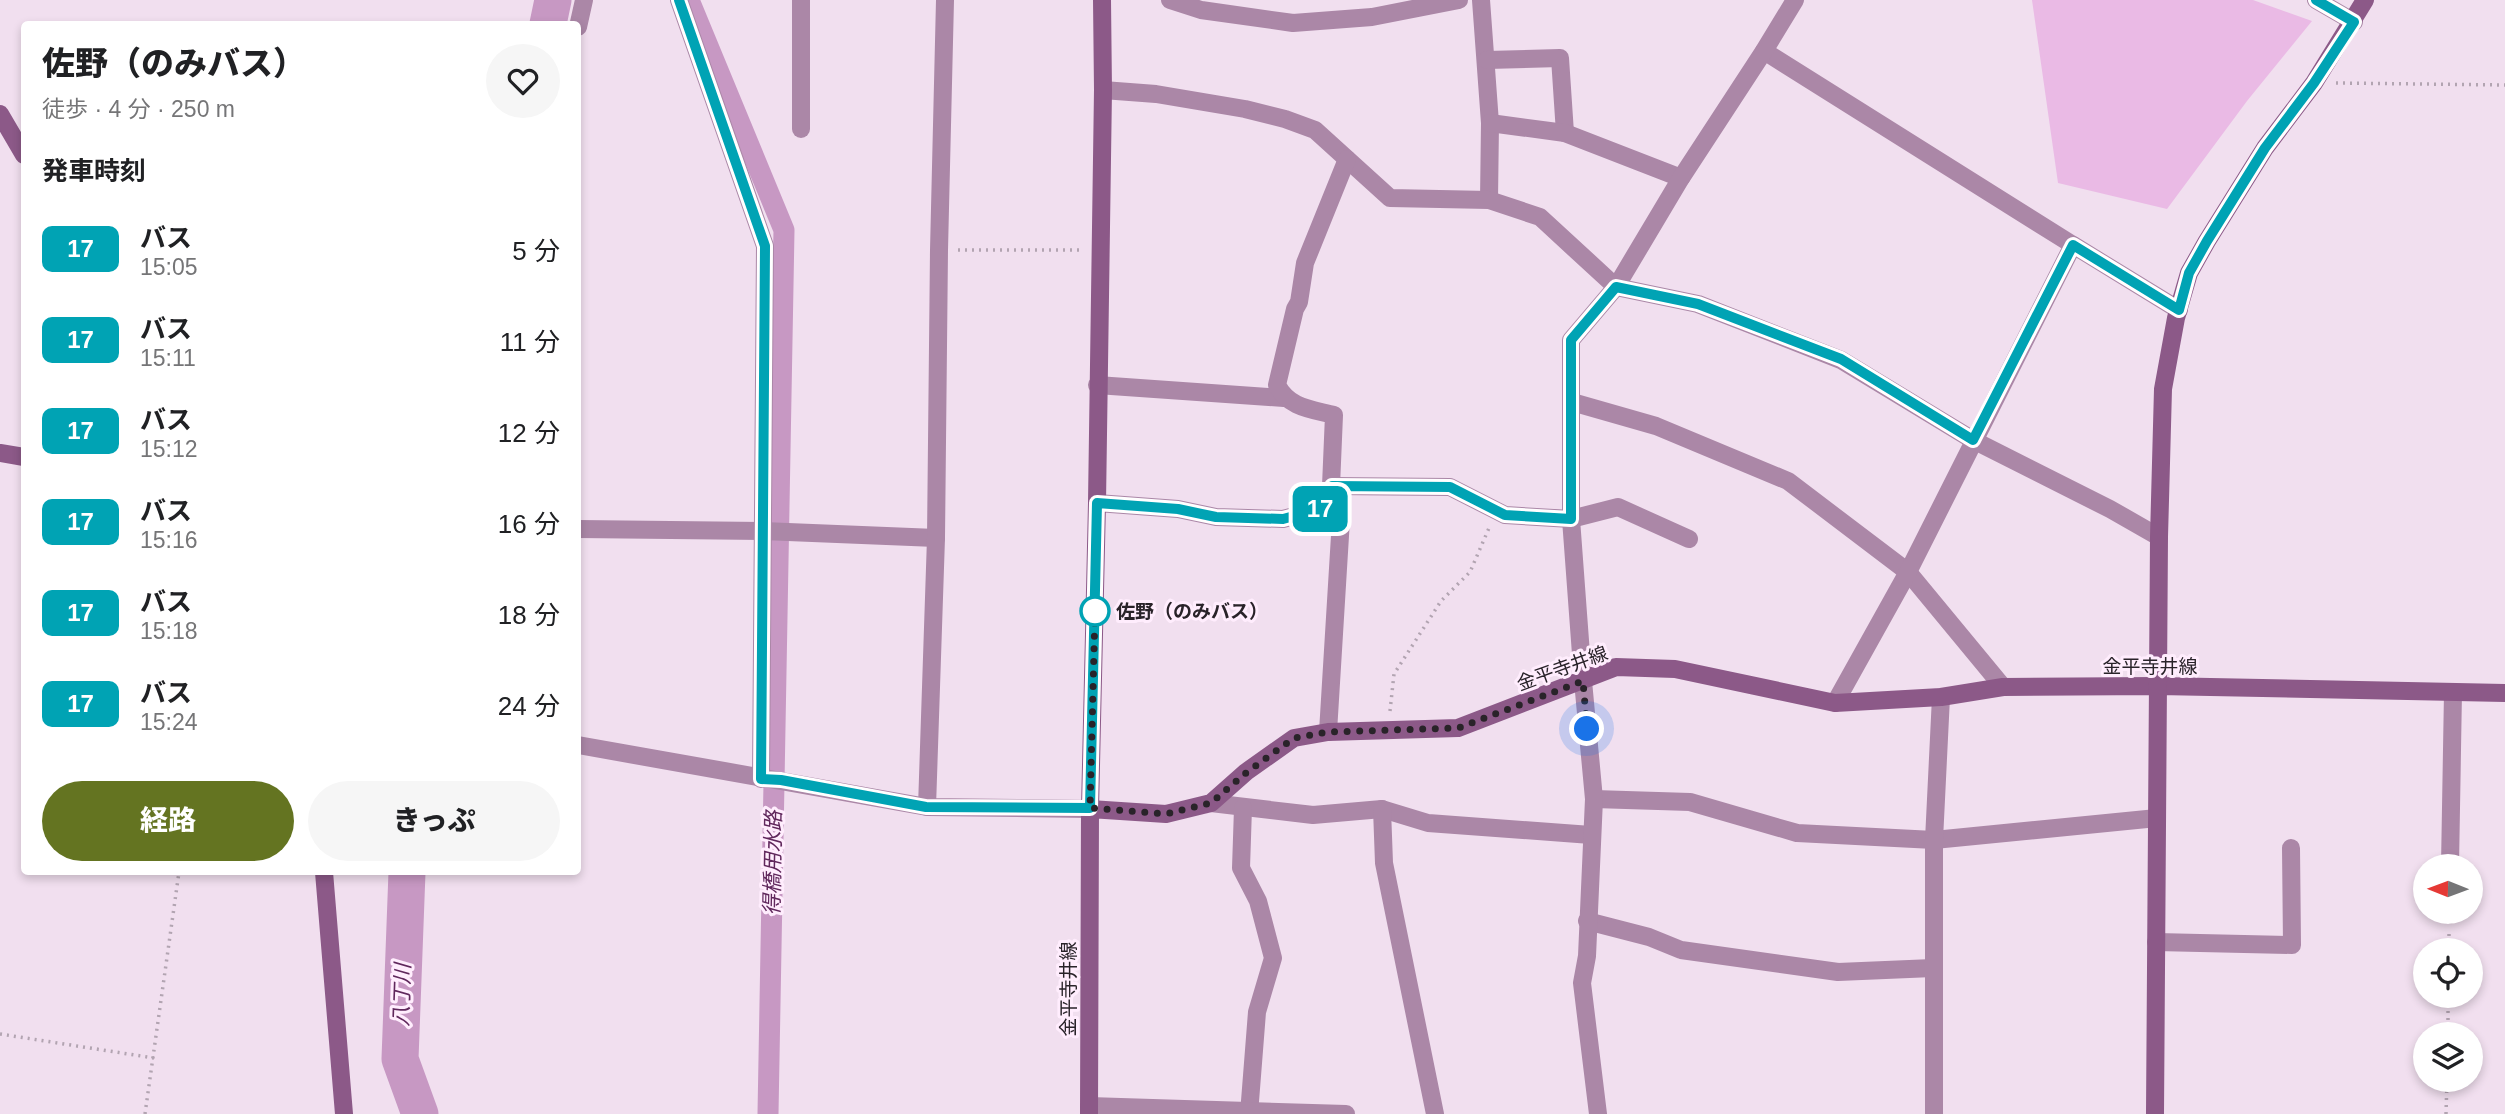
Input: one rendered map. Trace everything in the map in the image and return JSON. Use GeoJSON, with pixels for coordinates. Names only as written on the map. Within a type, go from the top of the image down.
{"type":"FeatureCollection","features":[{"type":"Feature","properties":{"kind":"street"},"geometry":{"type":"LineString","coordinates":[[579,21],[584,0]]}},
{"type":"Feature","properties":{"kind":"street"},"geometry":{"type":"LineString","coordinates":[[679,0],[765,246],[773,532],[770,780]]}},
{"type":"Feature","properties":{"kind":"street"},"geometry":{"type":"LineString","coordinates":[[801,0],[801,129]]}},
{"type":"Feature","properties":{"kind":"street"},"geometry":{"type":"LineString","coordinates":[[926,807],[936,538],[945,0]]}},
{"type":"Feature","properties":{"kind":"street"},"geometry":{"type":"LineString","coordinates":[[581,746],[926,807],[1090,808],[1097,503],[1102,0]]}},
{"type":"Feature","properties":{"kind":"street"},"geometry":{"type":"LineString","coordinates":[[1170,0],[1201,10],[1293,23],[1372,17],[1459,0]]}},
{"type":"Feature","properties":{"kind":"street"},"geometry":{"type":"LineString","coordinates":[[1480,0],[1487,60],[1490,123],[1489,200]]}},
{"type":"Feature","properties":{"kind":"street"},"geometry":{"type":"LineString","coordinates":[[1598,1114],[1582,983],[1587,956],[1594,799],[1571,519],[1571,340],[1616,287],[1681,177],[1795,0]]}},
{"type":"Feature","properties":{"kind":"street"},"geometry":{"type":"LineString","coordinates":[[2316,0],[2354,22]]}},
{"type":"Feature","properties":{"kind":"street"},"geometry":{"type":"LineString","coordinates":[[2155,1114],[2159,537],[2163,389],[2189,273],[2265,148],[2314,83],[2354,22],[2365,0]]}},
{"type":"Feature","properties":{"kind":"street"},"geometry":{"type":"LineString","coordinates":[[1764,51],[2179,310]]}},
{"type":"Feature","properties":{"kind":"street"},"geometry":{"type":"LineString","coordinates":[[1487,60],[1560,58],[1565,133]]}},
{"type":"Feature","properties":{"kind":"street"},"geometry":{"type":"LineString","coordinates":[[1103,90],[1156,94],[1245,109],[1315,130],[1390,198],[1489,200],[1540,217],[1616,287],[1698,304],[1841,359],[1973,440],[2110,509],[2159,537]]}},
{"type":"Feature","properties":{"kind":"street"},"geometry":{"type":"LineString","coordinates":[[0,114],[21,150]]}},
{"type":"Feature","properties":{"kind":"street"},"geometry":{"type":"LineString","coordinates":[[1490,123],[1565,133],[1681,177]]}},
{"type":"Feature","properties":{"kind":"street"},"geometry":{"type":"LineString","coordinates":[[1284,398],[1277,384],[1299,302],[1305,263],[1346,159]]}},
{"type":"Feature","properties":{"kind":"street"},"geometry":{"type":"LineString","coordinates":[[1835,703],[1908,572],[2073,245]]}},
{"type":"Feature","properties":{"kind":"street"},"geometry":{"type":"LineString","coordinates":[[1097,385],[1284,398],[1300,406],[1334,415],[1332,486],[1342,503],[1328,732]]}},
{"type":"Feature","properties":{"kind":"street"},"geometry":{"type":"LineString","coordinates":[[1572,402],[1656,426],[1788,481],[1908,572],[2003,687]]}},
{"type":"Feature","properties":{"kind":"street"},"geometry":{"type":"LineString","coordinates":[[0,453],[21,456]]}},
{"type":"Feature","properties":{"kind":"street"},"geometry":{"type":"LineString","coordinates":[[1332,486],[1450,487],[1505,515],[1571,519],[1618,507],[1689,539]]}},
{"type":"Feature","properties":{"kind":"street"},"geometry":{"type":"LineString","coordinates":[[1097,503],[1178,509],[1216,517],[1283,519],[1342,503]]}},
{"type":"Feature","properties":{"kind":"street"},"geometry":{"type":"LineString","coordinates":[[581,528],[936,538]]}},
{"type":"Feature","properties":{"kind":"street","name":"金平寺井線"},"geometry":{"type":"LineString","coordinates":[[1089,1110],[1090,808],[1166,814],[1211,803],[1247,772],[1294,738],[1328,732],[1458,728],[1616,667],[1675,669],[1835,703],[1941,696],[2003,687],[2158,686],[2505,693]]}},
{"type":"Feature","properties":{"kind":"street"},"geometry":{"type":"LineString","coordinates":[[2450,854],[2453,692]]}},
{"type":"Feature","properties":{"kind":"street"},"geometry":{"type":"LineString","coordinates":[[1934,1114],[1934,840],[1941,696]]}},
{"type":"Feature","properties":{"kind":"street"},"geometry":{"type":"LineString","coordinates":[[1594,799],[1689,802],[1797,833],[1934,840],[2157,818]]}},
{"type":"Feature","properties":{"kind":"street"},"geometry":{"type":"LineString","coordinates":[[1211,803],[1313,815],[1382,809],[1428,823],[1591,835]]}},
{"type":"Feature","properties":{"kind":"street"},"geometry":{"type":"LineString","coordinates":[[1243,808],[1241,868],[1258,901],[1273,958],[1257,1012],[1249,1113]]}},
{"type":"Feature","properties":{"kind":"street"},"geometry":{"type":"LineString","coordinates":[[1382,809],[1384,863],[1435,1114]]}},
{"type":"Feature","properties":{"kind":"street"},"geometry":{"type":"LineString","coordinates":[[2156,942],[2292,945],[2291,848]]}},
{"type":"Feature","properties":{"kind":"street"},"geometry":{"type":"LineString","coordinates":[[324,875],[344,1114]]}},
{"type":"Feature","properties":{"kind":"street"},"geometry":{"type":"LineString","coordinates":[[1587,921],[1649,937],[1681,950],[1826,971],[1933,968]]}},
{"type":"Feature","properties":{"kind":"street"},"geometry":{"type":"LineString","coordinates":[[1089,1110],[1346,1114]]}},
{"type":"Feature","properties":{"kind":"path"},"geometry":{"type":"LineString","coordinates":[[2314,83],[2505,85]]}},
{"type":"Feature","properties":{"kind":"path"},"geometry":{"type":"LineString","coordinates":[[939,250],[1100,250]]}},
{"type":"Feature","properties":{"kind":"path"},"geometry":{"type":"LineString","coordinates":[[1388,730],[1394,674],[1441,601],[1470,572],[1497,510]]}},
{"type":"Feature","properties":{"kind":"path"},"geometry":{"type":"LineString","coordinates":[[145,1114],[179,875]]}},
{"type":"Feature","properties":{"kind":"path"},"geometry":{"type":"LineString","coordinates":[[0,1034],[154,1058]]}},
{"type":"Feature","properties":{"kind":"path"},"geometry":{"type":"LineString","coordinates":[[2446,1114],[2447,1092]]}},
{"type":"Feature","properties":{"kind":"shaded area"},"geometry":{"type":"Polygon","coordinates":[[[2032,0],[2253,0],[2312,21],[2247,101],[2167,209],[2058,183],[2032,0]]]}},
{"type":"Feature","properties":{"kind":"waterway","name":"八丁川"},"geometry":{"type":"LineString","coordinates":[[549,21],[553,0]]}},
{"type":"Feature","properties":{"kind":"waterway","name":"得橋用水路"},"geometry":{"type":"LineString","coordinates":[[689,0],[784,230],[768,1114]]}},
{"type":"Feature","properties":{"kind":"waterway","name":"八丁川"},"geometry":{"type":"LineString","coordinates":[[407,875],[400,1059],[420,1114]]}},
{"type":"Feature","properties":{"kind":"bus line","name":"17"},"geometry":{"type":"LineString","coordinates":[[679,0],[765,246],[761,779],[781,780],[926,807],[1090,808],[1097,503],[1178,509],[1216,517],[1283,519],[1342,503],[1332,486],[1450,487],[1505,515],[1571,519],[1571,340],[1616,287],[1698,304],[1841,359],[1973,440],[2073,245],[2179,310],[2189,273],[2207,241],[2265,148],[2314,83],[2354,22],[2316,0]]}},
{"type":"Feature","properties":{"kind":"place","name":"佐野（のみバス）"},"geometry":{"type":"Point","coordinates":[1095,611]}},
{"type":"Feature","properties":{"kind":"route"},"geometry":{"type":"LineString","coordinates":[[1095,611],[1090,808],[1166,814],[1211,803],[1247,772],[1294,738],[1328,732],[1458,728],[1583,681],[1587,729]]}}]}
